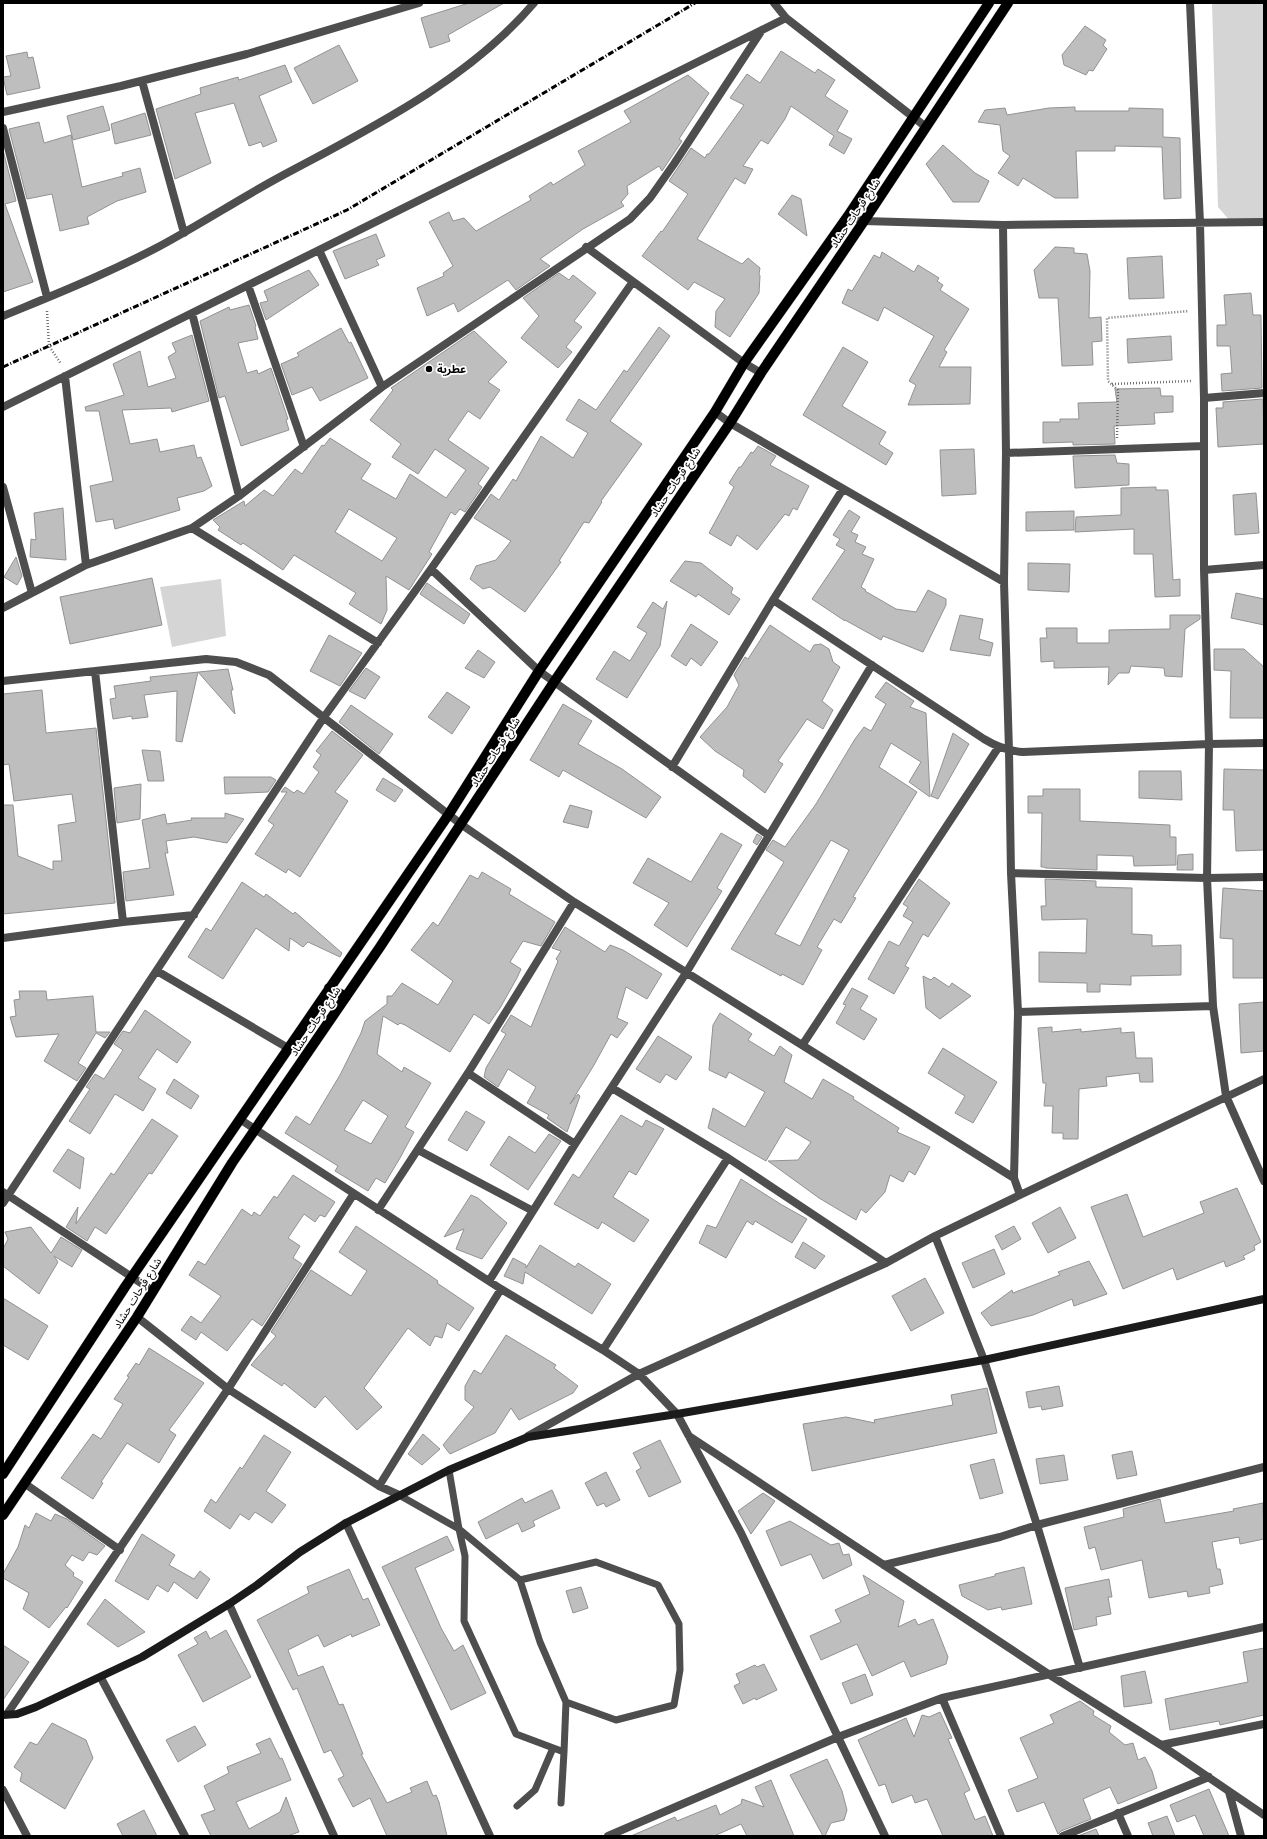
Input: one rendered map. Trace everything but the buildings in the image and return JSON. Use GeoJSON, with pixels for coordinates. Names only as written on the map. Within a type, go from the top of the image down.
{"type":"FeatureCollection","features":[{"type":"Feature","properties":{"kind":"main road","name":"شارع فرحات حشاد"},"geometry":{"type":"LineString","coordinates":[[3,1474],[125,1287],[133,1278],[288,1048],[449,814],[540,671],[715,412],[744,363],[848,216],[989,3]]}},
{"type":"Feature","properties":{"kind":"main road","name":"شارع فرحات حشاد"},"geometry":{"type":"LineString","coordinates":[[3,1515],[137,1317],[232,1163],[346,998],[462,825],[554,682],[730,423],[761,373],[864,221],[1008,3]]}},
{"type":"Feature","properties":{"kind":"main road"},"geometry":{"type":"LineString","coordinates":[[329,988],[346,998]]}},
{"type":"Feature","properties":{"kind":"street"},"geometry":{"type":"LineString","coordinates":[[3,112],[142,81],[267,48],[419,3]]}},
{"type":"Feature","properties":{"kind":"street"},"geometry":{"type":"LineString","coordinates":[[3,316],[88,281],[159,247],[256,190],[380,122],[457,73],[491,47],[534,3]]}},
{"type":"Feature","properties":{"kind":"street"},"geometry":{"type":"LineString","coordinates":[[774,3],[786,18],[914,116],[926,127]]}},
{"type":"Feature","properties":{"kind":"street"},"geometry":{"type":"LineString","coordinates":[[1190,3],[1200,223],[1202,310],[1204,398],[1204,570],[1209,744],[1207,878],[1213,1006],[1226,1096],[1264,1181]]}},
{"type":"Feature","properties":{"kind":"street"},"geometry":{"type":"LineString","coordinates":[[3,407],[786,18]]}},
{"type":"Feature","properties":{"kind":"street"},"geometry":{"type":"LineString","coordinates":[[3,608],[86,565],[192,528],[238,496],[382,387],[586,247],[630,219],[650,198],[762,30]]}},
{"type":"Feature","properties":{"kind":"street"},"geometry":{"type":"LineString","coordinates":[[142,81],[184,233]]}},
{"type":"Feature","properties":{"kind":"street"},"geometry":{"type":"LineString","coordinates":[[3,128],[47,297]]}},
{"type":"Feature","properties":{"kind":"street"},"geometry":{"type":"LineString","coordinates":[[848,216],[864,221],[1002,225],[1264,222]]}},
{"type":"Feature","properties":{"kind":"street"},"geometry":{"type":"LineString","coordinates":[[1002,225],[1006,452],[1004,582],[1009,751],[1010,873],[1018,1012],[1014,1178],[1020,1195]]}},
{"type":"Feature","properties":{"kind":"street"},"geometry":{"type":"LineString","coordinates":[[586,247],[744,363],[761,373]]}},
{"type":"Feature","properties":{"kind":"street"},"geometry":{"type":"LineString","coordinates":[[319,250],[382,387]]}},
{"type":"Feature","properties":{"kind":"street"},"geometry":{"type":"LineString","coordinates":[[3,1204],[6,1194],[157,971],[324,717],[431,569],[632,282]]}},
{"type":"Feature","properties":{"kind":"street"},"geometry":{"type":"LineString","coordinates":[[248,285],[304,447]]}},
{"type":"Feature","properties":{"kind":"street"},"geometry":{"type":"LineString","coordinates":[[192,313],[238,496]]}},
{"type":"Feature","properties":{"kind":"street"},"geometry":{"type":"LineString","coordinates":[[65,376],[86,565]]}},
{"type":"Feature","properties":{"kind":"street"},"geometry":{"type":"LineString","coordinates":[[1204,398],[1264,394]]}},
{"type":"Feature","properties":{"kind":"street"},"geometry":{"type":"LineString","coordinates":[[715,412],[730,423],[1004,582]]}},
{"type":"Feature","properties":{"kind":"street"},"geometry":{"type":"LineString","coordinates":[[1006,452],[1204,446]]}},
{"type":"Feature","properties":{"kind":"street"},"geometry":{"type":"LineString","coordinates":[[3,487],[32,593]]}},
{"type":"Feature","properties":{"kind":"street"},"geometry":{"type":"LineString","coordinates":[[672,766],[773,600],[843,489]]}},
{"type":"Feature","properties":{"kind":"street"},"geometry":{"type":"LineString","coordinates":[[192,528],[378,643]]}},
{"type":"Feature","properties":{"kind":"street"},"geometry":{"type":"LineString","coordinates":[[1204,570],[1264,565]]}},
{"type":"Feature","properties":{"kind":"street"},"geometry":{"type":"LineString","coordinates":[[431,569],[540,671],[768,835]]}},
{"type":"Feature","properties":{"kind":"street"},"geometry":{"type":"LineString","coordinates":[[773,600],[998,748],[1009,751],[1023,752],[1264,743]]}},
{"type":"Feature","properties":{"kind":"street"},"geometry":{"type":"LineString","coordinates":[[3,681],[206,659],[236,662],[269,675],[462,825],[574,902],[686,973],[803,1044],[1014,1178]]}},
{"type":"Feature","properties":{"kind":"street"},"geometry":{"type":"LineString","coordinates":[[489,1281],[575,1144],[686,973],[872,665]]}},
{"type":"Feature","properties":{"kind":"street"},"geometry":{"type":"LineString","coordinates":[[96,671],[123,922]]}},
{"type":"Feature","properties":{"kind":"street"},"geometry":{"type":"LineString","coordinates":[[803,1044],[998,748]]}},
{"type":"Feature","properties":{"kind":"street"},"geometry":{"type":"LineString","coordinates":[[1010,873],[1264,878]]}},
{"type":"Feature","properties":{"kind":"street"},"geometry":{"type":"LineString","coordinates":[[378,1210],[468,1073],[574,902]]}},
{"type":"Feature","properties":{"kind":"street"},"geometry":{"type":"LineString","coordinates":[[3,938],[123,922],[194,915]]}},
{"type":"Feature","properties":{"kind":"street"},"geometry":{"type":"LineString","coordinates":[[157,971],[288,1048]]}},
{"type":"Feature","properties":{"kind":"street"},"geometry":{"type":"LineString","coordinates":[[1018,1012],[1213,1006]]}},
{"type":"Feature","properties":{"kind":"street"},"geometry":{"type":"LineString","coordinates":[[468,1073],[575,1144]]}},
{"type":"Feature","properties":{"kind":"street"},"geometry":{"type":"LineString","coordinates":[[5,1714],[24,1712],[101,1678],[142,1657],[229,1604],[257,1585],[300,1552],[346,1522],[399,1495],[449,1470],[528,1437],[639,1374],[886,1263],[935,1236],[1264,1079]]}},
{"type":"Feature","properties":{"kind":"street"},"geometry":{"type":"LineString","coordinates":[[612,1088],[728,1158],[886,1263]]}},
{"type":"Feature","properties":{"kind":"street"},"geometry":{"type":"LineString","coordinates":[[240,1120],[501,1290],[603,1350],[639,1374],[677,1414],[741,1533],[885,1836]]}},
{"type":"Feature","properties":{"kind":"street"},"geometry":{"type":"LineString","coordinates":[[418,1150],[533,1212]]}},
{"type":"Feature","properties":{"kind":"street"},"geometry":{"type":"LineString","coordinates":[[603,1350],[728,1158]]}},
{"type":"Feature","properties":{"kind":"street"},"geometry":{"type":"LineString","coordinates":[[6,1194],[153,1291]]}},
{"type":"Feature","properties":{"kind":"street"},"geometry":{"type":"LineString","coordinates":[[5,1714],[120,1550],[228,1389],[353,1195]]}},
{"type":"Feature","properties":{"kind":"street"},"geometry":{"type":"LineString","coordinates":[[935,1236],[984,1360],[1037,1526],[1080,1668]]}},
{"type":"Feature","properties":{"kind":"street"},"geometry":{"type":"LineString","coordinates":[[379,1486],[501,1290]]}},
{"type":"Feature","properties":{"kind":"street"},"geometry":{"type":"LineString","coordinates":[[528,1437],[677,1414],[984,1360],[1264,1299]]}},
{"type":"Feature","properties":{"kind":"street"},"geometry":{"type":"LineString","coordinates":[[137,1317],[228,1389],[379,1486],[399,1495]]}},
{"type":"Feature","properties":{"kind":"street"},"geometry":{"type":"LineString","coordinates":[[687,1435],[1050,1675],[1161,1745],[1264,1815]]}},
{"type":"Feature","properties":{"kind":"street"},"geometry":{"type":"LineString","coordinates":[[884,1565],[1000,1537],[1264,1467]]}},
{"type":"Feature","properties":{"kind":"street"},"geometry":{"type":"LineString","coordinates":[[24,1483],[120,1550]]}},
{"type":"Feature","properties":{"kind":"street"},"geometry":{"type":"LineString","coordinates":[[346,1522],[490,1836]]}},
{"type":"Feature","properties":{"kind":"street"},"geometry":{"type":"LineString","coordinates":[[229,1604],[334,1836]]}},
{"type":"Feature","properties":{"kind":"street"},"geometry":{"type":"LineString","coordinates":[[608,1836],[627,1832],[838,1737],[942,1698],[1264,1627]]}},
{"type":"Feature","properties":{"kind":"street"},"geometry":{"type":"LineString","coordinates":[[101,1678],[185,1836]]}},
{"type":"Feature","properties":{"kind":"street"},"geometry":{"type":"LineString","coordinates":[[942,1698],[1001,1836]]}},
{"type":"Feature","properties":{"kind":"street"},"geometry":{"type":"LineString","coordinates":[[1161,1745],[1264,1724]]}},
{"type":"Feature","properties":{"kind":"street"},"geometry":{"type":"LineString","coordinates":[[1063,1836],[1118,1812],[1209,1777]]}},
{"type":"Feature","properties":{"kind":"street"},"geometry":{"type":"LineString","coordinates":[[3,1790],[27,1836]]}},
{"type":"Feature","properties":{"kind":"street"},"geometry":{"type":"LineString","coordinates":[[1229,1792],[1241,1836]]}},
{"type":"Feature","properties":{"kind":"street"},"geometry":{"type":"LineString","coordinates":[[1118,1812],[1128,1836]]}},
{"type":"Feature","properties":{"kind":"lane"},"geometry":{"type":"LineString","coordinates":[[449,1470],[464,1556],[464,1621],[516,1734],[564,1752]]}},
{"type":"Feature","properties":{"kind":"lane"},"geometry":{"type":"LineString","coordinates":[[399,1495],[459,1529],[520,1580],[540,1642],[566,1702],[560,1803]]}},
{"type":"Feature","properties":{"kind":"lane"},"geometry":{"type":"LineString","coordinates":[[520,1580],[596,1562],[658,1585],[679,1624],[680,1670],[674,1705],[616,1720],[566,1702]]}},
{"type":"Feature","properties":{"kind":"lane"},"geometry":{"type":"LineString","coordinates":[[517,1806],[535,1790],[553,1748]]}},
{"type":"Feature","properties":{"kind":"path"},"geometry":{"type":"LineString","coordinates":[[47,297],[49,346],[60,361],[65,376]]}},
{"type":"Feature","properties":{"kind":"path"},"geometry":{"type":"LineString","coordinates":[[1116,448],[1118,390],[1108,381],[1107,318],[1202,310]]}},
{"type":"Feature","properties":{"kind":"path"},"geometry":{"type":"LineString","coordinates":[[1111,384],[1203,381]]}},
{"type":"Feature","properties":{"kind":"shaded area"},"geometry":{"type":"Polygon","coordinates":[[[1212,3],[1264,3],[1264,220],[1230,221],[1218,207],[1212,3]]]}},
{"type":"Feature","properties":{"kind":"shaded area"},"geometry":{"type":"Polygon","coordinates":[[[221,579],[226,636],[172,647],[160,587],[221,579]]]}},
{"type":"Feature","properties":{"kind":"railway"},"geometry":{"type":"LineString","coordinates":[[3,367],[347,210],[695,3]]}},
{"type":"Feature","properties":{"kind":"place","name":"عطرية"},"geometry":{"type":"Point","coordinates":[429,369]}}]}
